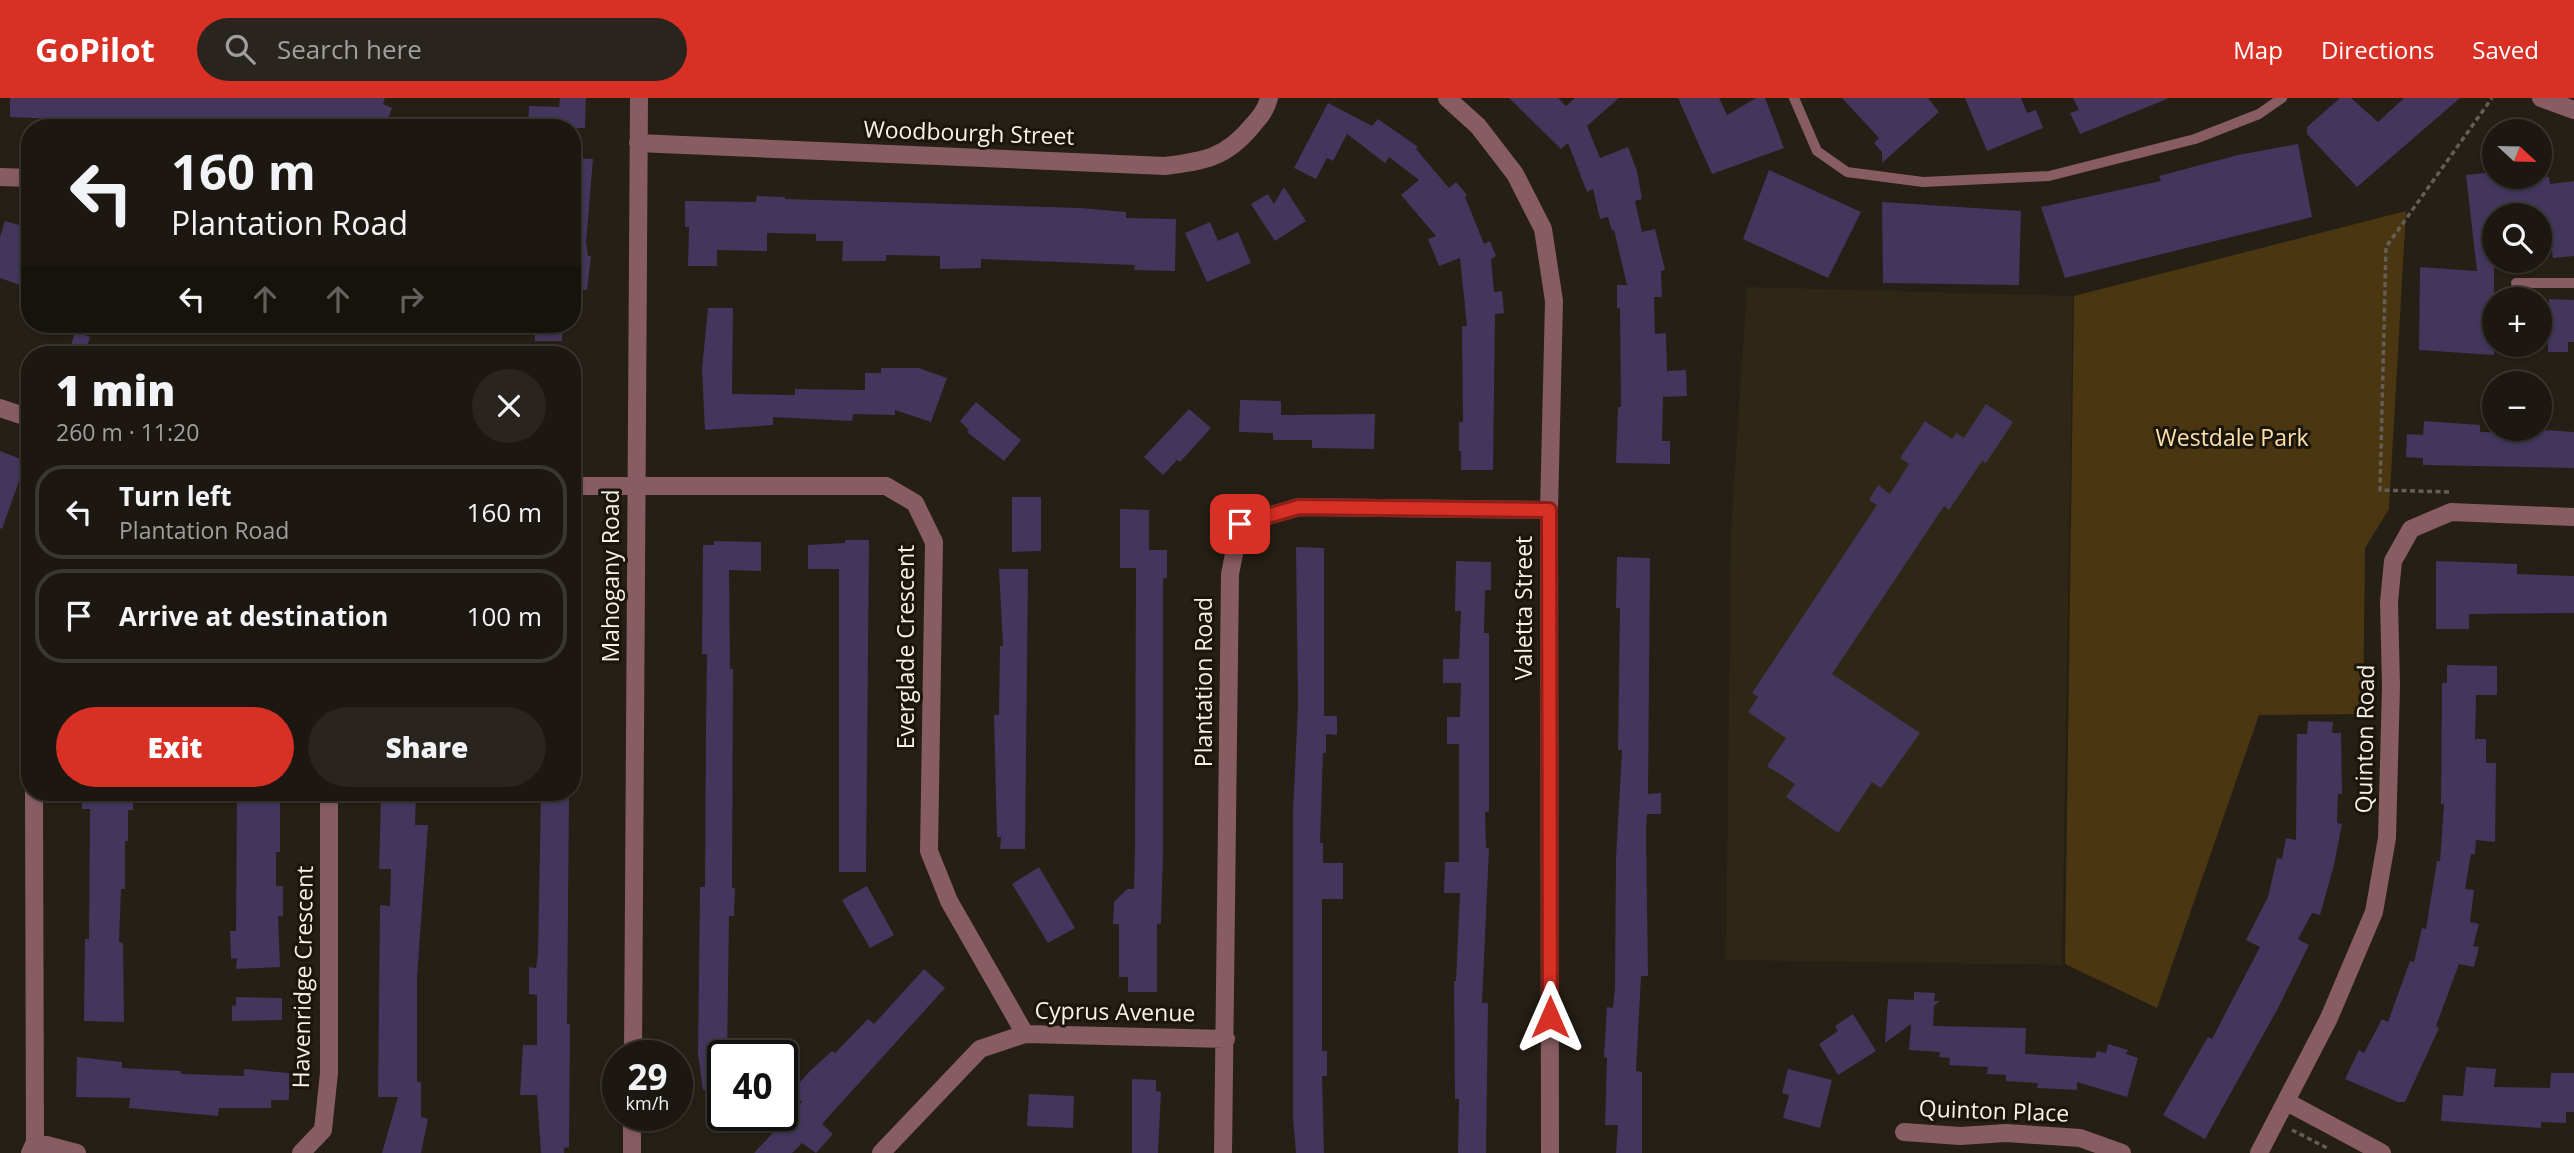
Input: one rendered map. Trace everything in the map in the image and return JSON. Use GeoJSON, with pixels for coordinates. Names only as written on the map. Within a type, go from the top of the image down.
{"type":"FeatureCollection","features":[{"type":"Feature","properties":{"kind":"street","name":"Mahogany Road"},"geometry":{"type":"LineString","coordinates":[[633,1040],[639,98]]}},
{"type":"Feature","properties":{"kind":"street","name":"Woodbourgh Street"},"geometry":{"type":"LineString","coordinates":[[638,143],[1165,166],[1206,161],[1237,145],[1266,109],[1269,98]]}},
{"type":"Feature","properties":{"kind":"street","name":"Valetta Street"},"geometry":{"type":"LineString","coordinates":[[1447,98],[1478,126],[1515,174],[1543,229],[1554,301],[1549,510],[1550,1153]]}},
{"type":"Feature","properties":{"kind":"street"},"geometry":{"type":"LineString","coordinates":[[2541,98],[2574,110]]}},
{"type":"Feature","properties":{"kind":"street"},"geometry":{"type":"LineString","coordinates":[[0,177],[21,178]]}},
{"type":"Feature","properties":{"kind":"street"},"geometry":{"type":"LineString","coordinates":[[0,408],[21,415]]}},
{"type":"Feature","properties":{"kind":"street","name":"Everglade Crescent"},"geometry":{"type":"LineString","coordinates":[[581,486],[886,486],[915,503],[934,542],[929,850],[949,901],[1025,1034]]}},
{"type":"Feature","properties":{"kind":"street","name":"Plantation Road"},"geometry":{"type":"LineString","coordinates":[[1223,1153],[1230,574],[1240,524],[1299,507],[1549,510]]}},
{"type":"Feature","properties":{"kind":"street","name":"Quinton Road"},"geometry":{"type":"LineString","coordinates":[[2259,1153],[2353,967],[2374,912],[2387,838],[2389,602],[2393,561],[2411,529],[2451,512],[2574,517]]}},
{"type":"Feature","properties":{"kind":"street"},"geometry":{"type":"LineString","coordinates":[[34,801],[33,1148],[77,1153]]}},
{"type":"Feature","properties":{"kind":"street","name":"Havenridge Crescent"},"geometry":{"type":"LineString","coordinates":[[301,1153],[323,1130],[329,1073],[329,801]]}},
{"type":"Feature","properties":{"kind":"street","name":"Cyprus Avenue"},"geometry":{"type":"LineString","coordinates":[[881,1153],[980,1049],[1025,1034],[1226,1039]]}},
{"type":"Feature","properties":{"kind":"street"},"geometry":{"type":"LineString","coordinates":[[2287,1102],[2382,1153]]}},
{"type":"Feature","properties":{"kind":"street"},"geometry":{"type":"LineString","coordinates":[[632,1131],[632,1153]]}},
{"type":"Feature","properties":{"kind":"street","name":"Quinton Place"},"geometry":{"type":"LineString","coordinates":[[1905,1132],[1960,1136],[2006,1133],[2080,1138],[2122,1153]]}},
{"type":"Feature","properties":{"kind":"lane"},"geometry":{"type":"LineString","coordinates":[[1794,98],[1816,151],[1847,172],[1923,182],[2049,176],[2195,139],[2259,114],[2282,98]]}},
{"type":"Feature","properties":{"kind":"lane"},"geometry":{"type":"LineString","coordinates":[[2516,284],[2574,283]]}},
{"type":"Feature","properties":{"kind":"path"},"geometry":{"type":"LineString","coordinates":[[2457,492],[2380,490],[2386,247],[2492,98]]}},
{"type":"Feature","properties":{"kind":"shaded area"},"geometry":{"type":"Polygon","coordinates":[[[1747,287],[2073,296],[2062,965],[1726,960],[1731,532],[1747,287]]]}},
{"type":"Feature","properties":{"kind":"green space","name":"Westdale Park"},"geometry":{"type":"Polygon","coordinates":[[[2406,211],[2389,509],[2365,548],[2363,714],[2259,715],[2157,1008],[2065,964],[2074,296],[2406,211]]]}},
{"type":"Feature","properties":{"kind":"building"},"geometry":{"type":"Polygon","coordinates":[[[10,98],[385,98],[383,104],[392,108],[388,119],[10,117],[10,98]]]}},
{"type":"Feature","properties":{"kind":"building"},"geometry":{"type":"Polygon","coordinates":[[[560,98],[586,98],[585,128],[581,128],[581,119],[528,119],[529,106],[559,107],[560,98]]]}},
{"type":"Feature","properties":{"kind":"building"},"geometry":{"type":"Polygon","coordinates":[[[1509,98],[1558,98],[1566,106],[1575,98],[1619,98],[1587,126],[1600,158],[1628,147],[1637,171],[1642,199],[1635,201],[1642,232],[1655,229],[1665,270],[1661,271],[1662,297],[1654,297],[1655,334],[1666,333],[1667,371],[1686,370],[1687,396],[1663,397],[1662,441],[1670,441],[1670,464],[1616,463],[1618,407],[1621,407],[1620,308],[1617,308],[1617,285],[1627,285],[1614,230],[1612,231],[1608,217],[1600,219],[1593,189],[1587,192],[1568,143],[1561,149],[1509,98]]]}},
{"type":"Feature","properties":{"kind":"building"},"geometry":{"type":"Polygon","coordinates":[[[1678,98],[1719,98],[1727,115],[1756,98],[1765,98],[1784,148],[1712,174],[1678,98]]]}},
{"type":"Feature","properties":{"kind":"building"},"geometry":{"type":"Polygon","coordinates":[[[1842,98],[1928,98],[1939,112],[1882,163],[1882,152],[1874,143],[1879,138],[1842,98]]]}},
{"type":"Feature","properties":{"kind":"building"},"geometry":{"type":"Polygon","coordinates":[[[1965,98],[2021,98],[2027,113],[2036,110],[2043,128],[1987,151],[1965,98]]]}},
{"type":"Feature","properties":{"kind":"building"},"geometry":{"type":"Polygon","coordinates":[[[2073,98],[2167,99],[2080,134],[2070,113],[2079,110],[2073,98]]]}},
{"type":"Feature","properties":{"kind":"building"},"geometry":{"type":"Polygon","coordinates":[[[2340,98],[2351,98],[2378,122],[2404,98],[2460,98],[2357,187],[2307,134],[2307,127],[2340,98]]]}},
{"type":"Feature","properties":{"kind":"building"},"geometry":{"type":"Polygon","coordinates":[[[1328,103],[1372,126],[1378,119],[1418,147],[1416,149],[1449,188],[1456,182],[1467,195],[1465,197],[1484,244],[1490,241],[1496,256],[1491,259],[1494,292],[1502,291],[1504,313],[1495,314],[1493,470],[1461,470],[1459,422],[1463,422],[1462,326],[1467,326],[1460,258],[1439,266],[1428,239],[1436,236],[1401,195],[1419,180],[1389,157],[1385,163],[1347,134],[1333,161],[1327,158],[1316,179],[1294,168],[1328,103]]]}},
{"type":"Feature","properties":{"kind":"building"},"geometry":{"type":"Polygon","coordinates":[[[2298,144],[2312,217],[2065,278],[2041,207],[2161,181],[2159,176],[2238,155],[2298,144]]]}},
{"type":"Feature","properties":{"kind":"building"},"geometry":{"type":"Polygon","coordinates":[[[581,158],[593,159],[586,242],[588,256],[591,256],[587,290],[581,290],[581,158]]]}},
{"type":"Feature","properties":{"kind":"building"},"geometry":{"type":"Polygon","coordinates":[[[1769,170],[1861,212],[1828,278],[1743,239],[1769,170]]]}},
{"type":"Feature","properties":{"kind":"building"},"geometry":{"type":"Polygon","coordinates":[[[2482,173],[2482,189],[2552,189],[2552,184],[2574,181],[2574,256],[2553,258],[2552,203],[2482,203],[2482,273],[2494,273],[2494,287],[2482,287],[2482,354],[2419,350],[2420,267],[2477,271],[2466,175],[2482,173]]]}},
{"type":"Feature","properties":{"kind":"building"},"geometry":{"type":"Polygon","coordinates":[[[1284,187],[1306,221],[1275,241],[1251,204],[1268,194],[1274,204],[1284,187]]]}},
{"type":"Feature","properties":{"kind":"building"},"geometry":{"type":"Polygon","coordinates":[[[757,196],[1080,208],[1126,212],[1126,218],[1176,219],[1175,271],[1134,270],[1135,265],[981,259],[981,268],[940,269],[940,256],[886,255],[886,261],[842,261],[843,241],[816,241],[816,234],[767,233],[767,251],[717,250],[717,266],[688,266],[689,227],[685,227],[685,201],[756,202],[757,196]]]}},
{"type":"Feature","properties":{"kind":"building"},"geometry":{"type":"Polygon","coordinates":[[[1882,202],[2021,211],[2019,285],[1883,283],[1882,202]]]}},
{"type":"Feature","properties":{"kind":"building"},"geometry":{"type":"Polygon","coordinates":[[[5,221],[21,225],[20,285],[0,278],[0,237],[5,221]]]}},
{"type":"Feature","properties":{"kind":"building"},"geometry":{"type":"Polygon","coordinates":[[[1210,222],[1218,241],[1238,232],[1251,263],[1207,282],[1185,233],[1210,222]]]}},
{"type":"Feature","properties":{"kind":"building"},"geometry":{"type":"Polygon","coordinates":[[[2552,299],[2574,300],[2574,342],[2568,342],[2568,352],[2552,352],[2552,299]]]}},
{"type":"Feature","properties":{"kind":"building"},"geometry":{"type":"Polygon","coordinates":[[[708,308],[733,308],[732,394],[795,395],[795,389],[865,390],[865,373],[881,373],[881,368],[919,368],[947,378],[931,422],[895,410],[895,415],[853,414],[852,421],[773,417],[773,425],[705,430],[702,369],[708,308]]]}},
{"type":"Feature","properties":{"kind":"building"},"geometry":{"type":"Polygon","coordinates":[[[75,333],[90,337],[87,346],[71,346],[75,333]]]}},
{"type":"Feature","properties":{"kind":"building"},"geometry":{"type":"Polygon","coordinates":[[[535,333],[562,333],[562,341],[535,341],[535,333]]]}},
{"type":"Feature","properties":{"kind":"building"},"geometry":{"type":"Polygon","coordinates":[[[1240,400],[1281,401],[1281,415],[1375,414],[1374,449],[1312,448],[1312,440],[1273,440],[1273,433],[1239,432],[1240,400]]]}},
{"type":"Feature","properties":{"kind":"building"},"geometry":{"type":"Polygon","coordinates":[[[976,402],[1021,440],[1004,461],[967,432],[969,430],[960,421],[976,402]]]}},
{"type":"Feature","properties":{"kind":"building"},"geometry":{"type":"Polygon","coordinates":[[[1986,404],[2013,422],[1986,463],[1982,461],[1949,510],[1944,506],[1832,674],[1920,733],[1881,788],[1872,782],[1838,833],[1786,797],[1795,784],[1767,766],[1786,738],[1748,712],[1758,697],[1752,693],[1877,505],[1869,500],[1878,485],[1890,494],[1909,464],[1900,458],[1925,421],[1952,439],[1956,433],[1964,438],[1986,404]]]}},
{"type":"Feature","properties":{"kind":"building"},"geometry":{"type":"Polygon","coordinates":[[[1189,409],[1211,428],[1180,462],[1177,460],[1163,475],[1144,457],[1189,409]]]}},
{"type":"Feature","properties":{"kind":"building"},"geometry":{"type":"Polygon","coordinates":[[[2424,421],[2480,425],[2482,441],[2552,441],[2552,431],[2574,432],[2574,468],[2423,465],[2423,458],[2406,457],[2407,434],[2423,435],[2424,421]]]}},
{"type":"Feature","properties":{"kind":"building"},"geometry":{"type":"Polygon","coordinates":[[[0,451],[21,459],[21,475],[2,529],[0,451]]]}},
{"type":"Feature","properties":{"kind":"building"},"geometry":{"type":"Polygon","coordinates":[[[1012,497],[1041,497],[1041,551],[1012,552],[1012,497]]]}},
{"type":"Feature","properties":{"kind":"building"},"geometry":{"type":"Polygon","coordinates":[[[1120,509],[1149,510],[1149,550],[1167,550],[1167,578],[1163,578],[1163,853],[1161,924],[1157,924],[1157,992],[1128,992],[1128,977],[1119,977],[1119,924],[1113,924],[1114,902],[1127,889],[1134,889],[1135,849],[1136,568],[1120,568],[1120,509]]]}},
{"type":"Feature","properties":{"kind":"building"},"geometry":{"type":"Polygon","coordinates":[[[845,540],[869,540],[866,872],[839,872],[839,569],[808,569],[808,545],[845,543],[845,540]]]}},
{"type":"Feature","properties":{"kind":"building"},"geometry":{"type":"Polygon","coordinates":[[[714,541],[761,542],[761,571],[729,570],[730,669],[733,669],[734,916],[729,916],[727,1040],[707,1040],[707,1090],[703,1090],[698,1054],[700,887],[705,887],[707,654],[702,654],[703,545],[714,545],[714,541]]]}},
{"type":"Feature","properties":{"kind":"building"},"geometry":{"type":"Polygon","coordinates":[[[1296,547],[1324,548],[1324,716],[1337,716],[1337,735],[1326,734],[1326,753],[1323,753],[1320,843],[1323,843],[1323,863],[1343,863],[1343,899],[1322,899],[1322,1051],[1327,1051],[1327,1076],[1322,1076],[1324,1153],[1296,1153],[1293,1117],[1293,812],[1298,706],[1296,547]]]}},
{"type":"Feature","properties":{"kind":"building"},"geometry":{"type":"Polygon","coordinates":[[[1617,557],[1650,558],[1648,794],[1661,793],[1661,814],[1647,814],[1646,831],[1648,976],[1641,976],[1636,1071],[1642,1072],[1642,1153],[1616,1153],[1618,1125],[1605,1125],[1607,1058],[1604,1057],[1607,1007],[1613,1008],[1615,988],[1616,858],[1622,750],[1618,750],[1620,608],[1616,608],[1617,557]]]}},
{"type":"Feature","properties":{"kind":"building"},"geometry":{"type":"Polygon","coordinates":[[[1456,561],[1491,562],[1491,590],[1485,590],[1484,633],[1489,633],[1489,812],[1485,812],[1486,848],[1489,848],[1482,1003],[1488,1003],[1486,1153],[1458,1153],[1459,1099],[1455,1099],[1454,981],[1460,893],[1444,893],[1445,862],[1459,862],[1459,744],[1447,744],[1447,717],[1460,717],[1461,683],[1443,683],[1443,659],[1459,659],[1461,611],[1455,611],[1456,561]]]}},
{"type":"Feature","properties":{"kind":"building"},"geometry":{"type":"Polygon","coordinates":[[[2436,561],[2517,564],[2517,574],[2574,576],[2574,613],[2469,614],[2469,629],[2436,629],[2436,561]]]}},
{"type":"Feature","properties":{"kind":"building"},"geometry":{"type":"Polygon","coordinates":[[[999,569],[1028,569],[1025,849],[1000,849],[1001,837],[997,837],[994,715],[999,715],[1000,646],[1003,646],[999,569]]]}},
{"type":"Feature","properties":{"kind":"building"},"geometry":{"type":"Polygon","coordinates":[[[2447,665],[2497,666],[2497,695],[2476,695],[2475,739],[2486,739],[2486,763],[2496,763],[2495,842],[2476,840],[2465,889],[2474,890],[2470,922],[2479,924],[2473,946],[2479,947],[2474,967],[2459,964],[2436,1026],[2439,1028],[2405,1102],[2398,1102],[2345,1079],[2359,1050],[2364,1053],[2382,1019],[2388,1022],[2410,961],[2414,962],[2422,928],[2426,929],[2437,861],[2440,861],[2444,804],[2441,804],[2442,683],[2447,683],[2447,665]]]}},
{"type":"Feature","properties":{"kind":"building"},"geometry":{"type":"Polygon","coordinates":[[[2308,721],[2333,722],[2332,733],[2341,733],[2342,794],[2338,794],[2337,823],[2342,824],[2334,865],[2320,915],[2312,913],[2298,939],[2309,945],[2277,1010],[2205,1139],[2163,1115],[2208,1037],[2212,1039],[2260,947],[2246,940],[2268,897],[2277,858],[2282,859],[2286,838],[2296,840],[2297,734],[2307,734],[2308,721]]]}},
{"type":"Feature","properties":{"kind":"building"},"geometry":{"type":"Polygon","coordinates":[[[82,801],[133,801],[133,810],[128,810],[128,841],[125,841],[125,889],[121,889],[119,942],[123,943],[124,1022],[84,1021],[85,939],[89,939],[90,809],[82,809],[82,801]]]}},
{"type":"Feature","properties":{"kind":"building"},"geometry":{"type":"Polygon","coordinates":[[[237,801],[280,801],[280,852],[276,852],[276,886],[283,886],[283,916],[278,916],[280,967],[236,969],[237,958],[231,959],[230,931],[236,931],[237,801]]]}},
{"type":"Feature","properties":{"kind":"building"},"geometry":{"type":"Polygon","coordinates":[[[381,801],[416,801],[415,825],[428,825],[417,977],[417,1082],[421,1082],[421,1117],[428,1119],[421,1153],[382,1153],[398,1097],[378,1097],[380,905],[390,906],[391,869],[379,869],[381,801]]]}},
{"type":"Feature","properties":{"kind":"building"},"geometry":{"type":"Polygon","coordinates":[[[541,801],[569,801],[569,1147],[564,1148],[564,1153],[541,1153],[537,1095],[520,1095],[523,1045],[537,1045],[537,995],[529,994],[529,967],[536,968],[541,801]]]}},
{"type":"Feature","properties":{"kind":"building"},"geometry":{"type":"Polygon","coordinates":[[[1039,867],[1075,928],[1048,943],[1012,884],[1039,867]]]}},
{"type":"Feature","properties":{"kind":"building"},"geometry":{"type":"Polygon","coordinates":[[[867,886],[894,935],[870,948],[842,900],[867,886]]]}},
{"type":"Feature","properties":{"kind":"building"},"geometry":{"type":"Polygon","coordinates":[[[924,969],[945,988],[822,1124],[833,1134],[816,1153],[802,1143],[792,1153],[754,1153],[775,1131],[798,1131],[798,1106],[802,1102],[798,1098],[798,1084],[832,1051],[835,1053],[868,1019],[874,1024],[924,969]]]}},
{"type":"Feature","properties":{"kind":"building"},"geometry":{"type":"Polygon","coordinates":[[[1914,992],[1935,993],[1934,1001],[1940,1001],[1934,1006],[1933,1026],[2026,1028],[2025,1054],[2095,1058],[2097,1051],[2106,1053],[2108,1044],[2128,1050],[2126,1054],[2138,1058],[2127,1097],[2077,1082],[2077,1090],[2037,1088],[2038,1083],[2006,1081],[2006,1075],[1987,1074],[1988,1067],[1949,1065],[1950,1058],[1939,1057],[1940,1052],[1909,1050],[1911,1024],[1885,1043],[1888,999],[1914,1000],[1914,992]]]}},
{"type":"Feature","properties":{"kind":"building"},"geometry":{"type":"Polygon","coordinates":[[[236,997],[282,998],[282,1020],[232,1021],[232,1006],[236,1005],[236,997]]]}},
{"type":"Feature","properties":{"kind":"building"},"geometry":{"type":"Polygon","coordinates":[[[1853,1014],[1876,1051],[1838,1075],[1819,1044],[1838,1031],[1835,1026],[1853,1014]]]}},
{"type":"Feature","properties":{"kind":"building"},"geometry":{"type":"Polygon","coordinates":[[[77,1057],[122,1062],[122,1068],[181,1071],[181,1074],[244,1076],[244,1069],[289,1073],[289,1100],[271,1100],[271,1108],[219,1108],[218,1116],[129,1108],[130,1098],[76,1097],[77,1057]]]}},
{"type":"Feature","properties":{"kind":"building"},"geometry":{"type":"Polygon","coordinates":[[[2466,1067],[2496,1069],[2494,1087],[2550,1088],[2551,1073],[2574,1073],[2574,1112],[2566,1112],[2566,1123],[2541,1122],[2541,1128],[2441,1121],[2443,1095],[2463,1096],[2466,1067]]]}},
{"type":"Feature","properties":{"kind":"building"},"geometry":{"type":"Polygon","coordinates":[[[1788,1069],[1832,1080],[1820,1128],[1783,1118],[1789,1095],[1782,1093],[1788,1069]]]}},
{"type":"Feature","properties":{"kind":"building"},"geometry":{"type":"Polygon","coordinates":[[[1132,1079],[1156,1080],[1156,1091],[1161,1092],[1158,1153],[1132,1153],[1132,1079]]]}},
{"type":"Feature","properties":{"kind":"building"},"geometry":{"type":"Polygon","coordinates":[[[1029,1094],[1074,1096],[1073,1128],[1027,1126],[1029,1094]]]}},
{"type":"Feature","properties":{"kind":"route"},"geometry":{"type":"LineString","coordinates":[[1240,524],[1299,507],[1549,510],[1550,1017]]}}]}
